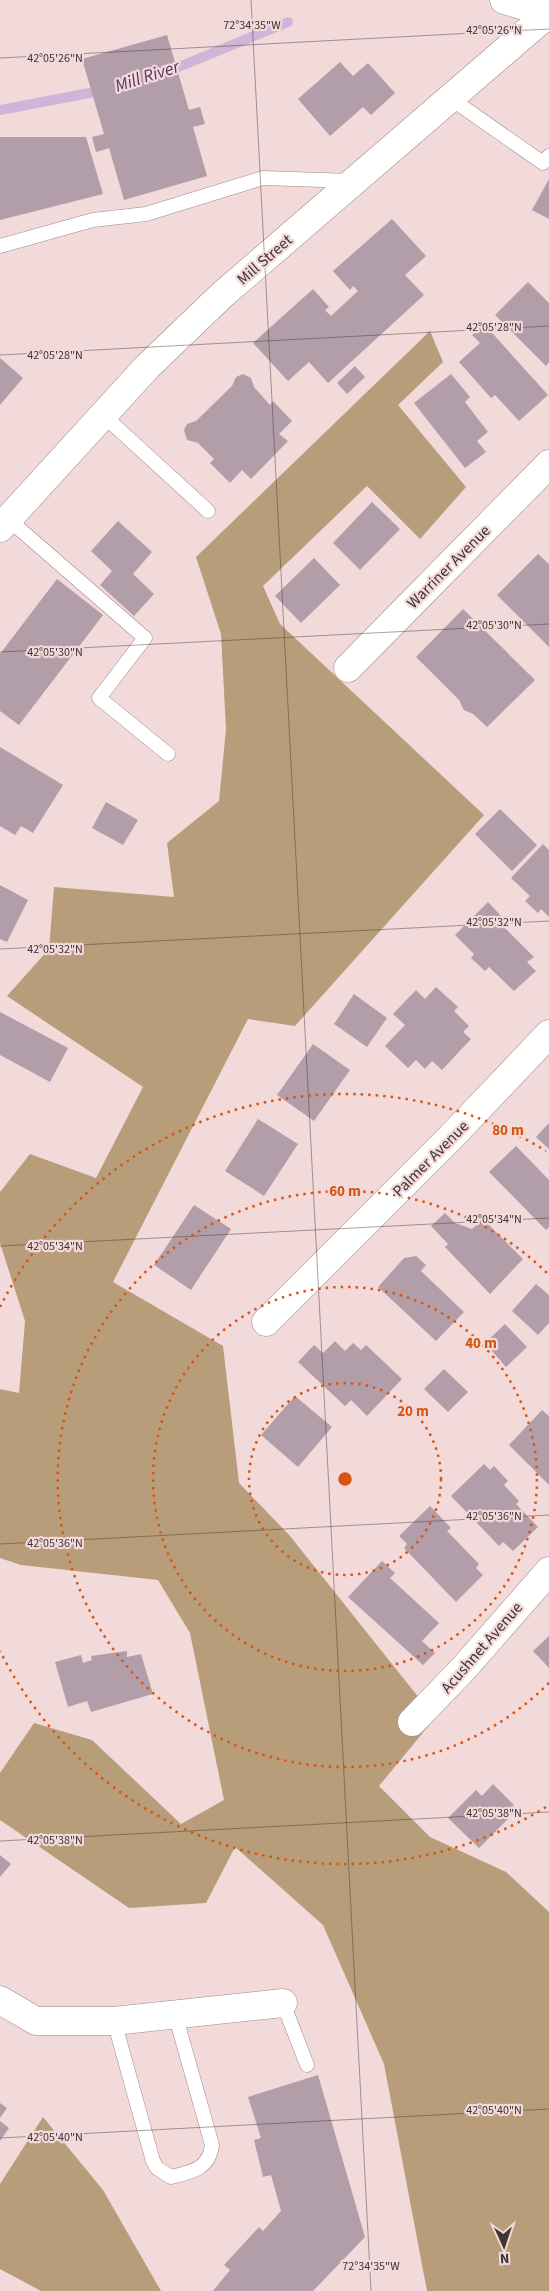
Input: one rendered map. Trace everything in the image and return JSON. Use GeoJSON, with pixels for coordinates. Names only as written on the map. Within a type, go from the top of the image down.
{"type":"FeatureCollection","features":[{"type":"Feature","properties":{"kind":"street"},"geometry":{"type":"LineString","coordinates":[[504,0],[549,13]]}},
{"type":"Feature","properties":{"kind":"street"},"geometry":{"type":"LineString","coordinates":[[534,0],[549,13]]}},
{"type":"Feature","properties":{"kind":"street"},"geometry":{"type":"LineString","coordinates":[[543,0],[549,13]]}},
{"type":"Feature","properties":{"kind":"street","name":"Mill Street"},"geometry":{"type":"LineString","coordinates":[[4,524],[147,367],[222,295],[549,13]]}},
{"type":"Feature","properties":{"kind":"street","name":"Warriner Avenue"},"geometry":{"type":"LineString","coordinates":[[348,668],[549,464]]}},
{"type":"Feature","properties":{"kind":"street","name":"Palmer Avenue"},"geometry":{"type":"LineString","coordinates":[[266,1322],[441,1147],[549,1034]]}},
{"type":"Feature","properties":{"kind":"street","name":"Acushnet Avenue"},"geometry":{"type":"LineString","coordinates":[[412,1722],[464,1668],[549,1570]]}},
{"type":"Feature","properties":{"kind":"street"},"geometry":{"type":"LineString","coordinates":[[0,2000],[36,2021],[114,2021],[283,2003]]}},
{"type":"Feature","properties":{"kind":"lane"},"geometry":{"type":"LineString","coordinates":[[450,98],[543,163],[549,156]]}},
{"type":"Feature","properties":{"kind":"lane"},"geometry":{"type":"LineString","coordinates":[[0,246],[93,220],[146,214],[263,178],[354,182]]}},
{"type":"Feature","properties":{"kind":"lane"},"geometry":{"type":"LineString","coordinates":[[103,415],[208,510]]}},
{"type":"Feature","properties":{"kind":"lane"},"geometry":{"type":"LineString","coordinates":[[4,524],[145,638],[99,698],[168,754]]}},
{"type":"Feature","properties":{"kind":"lane"},"geometry":{"type":"LineString","coordinates":[[283,2003],[307,2065]]}},
{"type":"Feature","properties":{"kind":"lane"},"geometry":{"type":"LineString","coordinates":[[114,2021],[153,2161],[157,2168],[171,2177],[187,2173],[202,2166],[208,2160],[212,2145],[175,2014]]}},
{"type":"Feature","properties":{"kind":"shaded area"},"geometry":{"type":"Polygon","coordinates":[[[430,331],[443,362],[398,405],[466,487],[420,539],[367,486],[263,586],[280,624],[484,815],[295,1026],[248,1019],[113,1282],[223,1346],[239,1483],[290,1536],[435,1718],[379,1786],[430,1837],[506,1872],[549,1912],[549,2291],[427,2291],[384,2064],[323,1925],[235,1847],[206,1903],[129,1908],[0,1820],[0,1773],[34,1723],[92,1740],[181,1824],[224,1800],[190,1633],[158,1580],[21,1565],[0,1558],[0,1389],[19,1393],[25,1321],[0,1243],[0,1192],[30,1154],[96,1178],[143,1087],[7,996],[49,949],[54,887],[174,897],[167,843],[219,801],[226,729],[221,634],[196,557],[430,331]]]}},
{"type":"Feature","properties":{"kind":"shaded area"},"geometry":{"type":"Polygon","coordinates":[[[43,2117],[103,2190],[161,2291],[41,2291],[0,2269],[0,2184],[43,2117]]]}},
{"type":"Feature","properties":{"kind":"building"},"geometry":{"type":"Polygon","coordinates":[[[167,35],[189,110],[200,107],[205,124],[193,127],[207,176],[124,200],[109,148],[96,152],[92,137],[104,134],[82,59],[167,35]]]}},
{"type":"Feature","properties":{"kind":"building"},"geometry":{"type":"Polygon","coordinates":[[[340,62],[353,76],[368,63],[395,93],[371,115],[363,107],[330,136],[298,99],[340,62]]]}},
{"type":"Feature","properties":{"kind":"building"},"geometry":{"type":"Polygon","coordinates":[[[0,137],[86,137],[103,194],[0,220],[0,137]]]}},
{"type":"Feature","properties":{"kind":"building"},"geometry":{"type":"Polygon","coordinates":[[[549,179],[549,219],[532,210],[549,179]]]}},
{"type":"Feature","properties":{"kind":"building"},"geometry":{"type":"Polygon","coordinates":[[[392,219],[426,256],[405,275],[424,295],[328,383],[309,362],[288,381],[253,343],[313,289],[329,307],[325,310],[331,316],[358,291],[353,286],[350,290],[333,271],[392,219]]]}},
{"type":"Feature","properties":{"kind":"building"},"geometry":{"type":"Polygon","coordinates":[[[528,282],[549,303],[549,362],[546,366],[495,315],[528,282]]]}},
{"type":"Feature","properties":{"kind":"building"},"geometry":{"type":"Polygon","coordinates":[[[484,324],[548,395],[519,421],[495,395],[491,398],[459,362],[480,343],[472,335],[484,324]]]}},
{"type":"Feature","properties":{"kind":"building"},"geometry":{"type":"Polygon","coordinates":[[[0,358],[23,378],[0,405],[0,358]]]}},
{"type":"Feature","properties":{"kind":"building"},"geometry":{"type":"Polygon","coordinates":[[[355,366],[365,377],[347,394],[337,383],[355,366]]]}},
{"type":"Feature","properties":{"kind":"building"},"geometry":{"type":"Polygon","coordinates":[[[243,374],[251,378],[254,387],[270,405],[273,401],[292,421],[279,434],[288,441],[251,479],[242,470],[230,483],[210,463],[214,459],[198,443],[187,440],[184,430],[187,424],[196,421],[232,386],[236,377],[243,374]]]}},
{"type":"Feature","properties":{"kind":"building"},"geometry":{"type":"Polygon","coordinates":[[[451,374],[470,397],[465,402],[488,432],[477,441],[486,452],[465,468],[414,403],[451,374]]]}},
{"type":"Feature","properties":{"kind":"building"},"geometry":{"type":"Polygon","coordinates":[[[372,502],[400,529],[360,570],[333,543],[372,502]]]}},
{"type":"Feature","properties":{"kind":"building"},"geometry":{"type":"Polygon","coordinates":[[[118,521],[152,552],[133,574],[154,594],[134,616],[100,585],[112,571],[91,551],[118,521]]]}},
{"type":"Feature","properties":{"kind":"building"},"geometry":{"type":"Polygon","coordinates":[[[538,554],[549,564],[549,647],[497,595],[538,554]]]}},
{"type":"Feature","properties":{"kind":"building"},"geometry":{"type":"Polygon","coordinates":[[[314,558],[340,585],[301,623],[275,596],[314,558]]]}},
{"type":"Feature","properties":{"kind":"building"},"geometry":{"type":"Polygon","coordinates":[[[57,579],[103,615],[19,725],[0,711],[0,654],[57,579]]]}},
{"type":"Feature","properties":{"kind":"building"},"geometry":{"type":"Polygon","coordinates":[[[463,609],[535,680],[487,727],[473,714],[464,710],[459,700],[416,657],[463,609]]]}},
{"type":"Feature","properties":{"kind":"building"},"geometry":{"type":"Polygon","coordinates":[[[0,747],[63,785],[33,833],[21,826],[15,835],[0,826],[0,747]]]}},
{"type":"Feature","properties":{"kind":"building"},"geometry":{"type":"Polygon","coordinates":[[[106,802],[138,820],[123,845],[92,828],[106,802]]]}},
{"type":"Feature","properties":{"kind":"building"},"geometry":{"type":"Polygon","coordinates":[[[500,809],[537,845],[512,871],[475,834],[500,809]]]}},
{"type":"Feature","properties":{"kind":"building"},"geometry":{"type":"Polygon","coordinates":[[[543,844],[549,850],[549,917],[541,909],[538,913],[525,901],[530,896],[511,878],[543,844]]]}},
{"type":"Feature","properties":{"kind":"building"},"geometry":{"type":"Polygon","coordinates":[[[0,885],[28,900],[7,942],[0,939],[0,885]]]}},
{"type":"Feature","properties":{"kind":"building"},"geometry":{"type":"Polygon","coordinates":[[[488,902],[503,918],[499,922],[534,957],[527,962],[536,971],[514,991],[489,967],[485,971],[471,958],[474,954],[455,935],[488,902]]]}},
{"type":"Feature","properties":{"kind":"building"},"geometry":{"type":"Polygon","coordinates":[[[436,987],[458,1007],[454,1011],[469,1026],[463,1032],[471,1039],[442,1070],[432,1061],[425,1069],[416,1060],[408,1068],[385,1046],[405,1025],[393,1014],[416,990],[425,999],[436,987]]]}},
{"type":"Feature","properties":{"kind":"building"},"geometry":{"type":"Polygon","coordinates":[[[354,994],[387,1018],[367,1047],[334,1024],[354,994]]]}},
{"type":"Feature","properties":{"kind":"building"},"geometry":{"type":"Polygon","coordinates":[[[0,1012],[68,1048],[50,1082],[0,1055],[0,1012]]]}},
{"type":"Feature","properties":{"kind":"building"},"geometry":{"type":"Polygon","coordinates":[[[313,1044],[350,1070],[314,1121],[277,1095],[313,1044]]]}},
{"type":"Feature","properties":{"kind":"building"},"geometry":{"type":"Polygon","coordinates":[[[258,1119],[298,1144],[264,1196],[225,1171],[258,1119]]]}},
{"type":"Feature","properties":{"kind":"building"},"geometry":{"type":"Polygon","coordinates":[[[549,1123],[549,1149],[536,1137],[549,1123]]]}},
{"type":"Feature","properties":{"kind":"building"},"geometry":{"type":"Polygon","coordinates":[[[516,1146],[549,1180],[549,1227],[546,1230],[489,1172],[516,1146]]]}},
{"type":"Feature","properties":{"kind":"building"},"geometry":{"type":"Polygon","coordinates":[[[194,1205],[231,1229],[191,1290],[154,1265],[194,1205]]]}},
{"type":"Feature","properties":{"kind":"building"},"geometry":{"type":"Polygon","coordinates":[[[445,1213],[455,1223],[472,1229],[483,1219],[523,1259],[490,1294],[445,1247],[448,1244],[431,1226],[445,1213]]]}},
{"type":"Feature","properties":{"kind":"building"},"geometry":{"type":"Polygon","coordinates":[[[416,1256],[426,1265],[421,1271],[464,1312],[436,1341],[378,1287],[404,1258],[416,1256]]]}},
{"type":"Feature","properties":{"kind":"building"},"geometry":{"type":"Polygon","coordinates":[[[536,1284],[549,1295],[549,1323],[538,1335],[512,1311],[536,1284]]]}},
{"type":"Feature","properties":{"kind":"building"},"geometry":{"type":"Polygon","coordinates":[[[505,1324],[527,1347],[506,1367],[485,1343],[505,1324]]]}},
{"type":"Feature","properties":{"kind":"building"},"geometry":{"type":"Polygon","coordinates":[[[335,1341],[345,1351],[353,1343],[361,1350],[366,1345],[402,1379],[367,1416],[351,1400],[345,1406],[298,1362],[314,1345],[323,1353],[335,1341]]]}},
{"type":"Feature","properties":{"kind":"building"},"geometry":{"type":"Polygon","coordinates":[[[444,1369],[468,1392],[448,1412],[424,1389],[444,1369]]]}},
{"type":"Feature","properties":{"kind":"building"},"geometry":{"type":"Polygon","coordinates":[[[295,1396],[332,1427],[298,1467],[261,1435],[295,1396]]]}},
{"type":"Feature","properties":{"kind":"building"},"geometry":{"type":"Polygon","coordinates":[[[542,1410],[549,1416],[549,1485],[509,1445],[542,1410]]]}},
{"type":"Feature","properties":{"kind":"building"},"geometry":{"type":"Polygon","coordinates":[[[484,1464],[490,1470],[494,1466],[508,1481],[504,1485],[519,1501],[516,1504],[538,1527],[513,1551],[503,1542],[499,1546],[451,1496],[484,1464]]]}},
{"type":"Feature","properties":{"kind":"building"},"geometry":{"type":"Polygon","coordinates":[[[430,1506],[451,1528],[447,1531],[479,1564],[476,1568],[483,1575],[456,1602],[404,1548],[407,1544],[399,1536],[430,1506]]]}},
{"type":"Feature","properties":{"kind":"building"},"geometry":{"type":"Polygon","coordinates":[[[382,1561],[395,1573],[390,1578],[439,1623],[422,1641],[435,1653],[423,1665],[348,1597],[382,1561]]]}},
{"type":"Feature","properties":{"kind":"building"},"geometry":{"type":"Polygon","coordinates":[[[549,1636],[549,1668],[533,1651],[549,1636]]]}},
{"type":"Feature","properties":{"kind":"building"},"geometry":{"type":"Polygon","coordinates":[[[127,1651],[127,1657],[141,1654],[153,1694],[91,1712],[87,1701],[68,1707],[55,1662],[81,1655],[83,1663],[92,1660],[91,1656],[127,1651]]]}},
{"type":"Feature","properties":{"kind":"building"},"geometry":{"type":"Polygon","coordinates":[[[493,1784],[514,1805],[503,1815],[508,1819],[479,1848],[448,1818],[476,1790],[482,1796],[493,1784]]]}},
{"type":"Feature","properties":{"kind":"building"},"geometry":{"type":"Polygon","coordinates":[[[0,1855],[11,1864],[0,1877],[0,1855]]]}},
{"type":"Feature","properties":{"kind":"building"},"geometry":{"type":"Polygon","coordinates":[[[318,2075],[365,2237],[313,2291],[213,2291],[230,2270],[224,2265],[259,2227],[263,2231],[281,2211],[271,2175],[263,2177],[254,2140],[261,2138],[248,2097],[318,2075]]]}},
{"type":"Feature","properties":{"kind":"building"},"geometry":{"type":"Polygon","coordinates":[[[0,2103],[7,2108],[0,2118],[0,2103]]]}},
{"type":"Feature","properties":{"kind":"building"},"geometry":{"type":"Polygon","coordinates":[[[0,2121],[9,2128],[0,2141],[0,2121]]]}},
{"type":"Feature","properties":{"kind":"waterway","name":"Mill River"},"geometry":{"type":"LineString","coordinates":[[164,73],[288,22]]}},
{"type":"Feature","properties":{"kind":"waterway","name":"Mill River"},"geometry":{"type":"LineString","coordinates":[[0,110],[105,90]]}}]}
